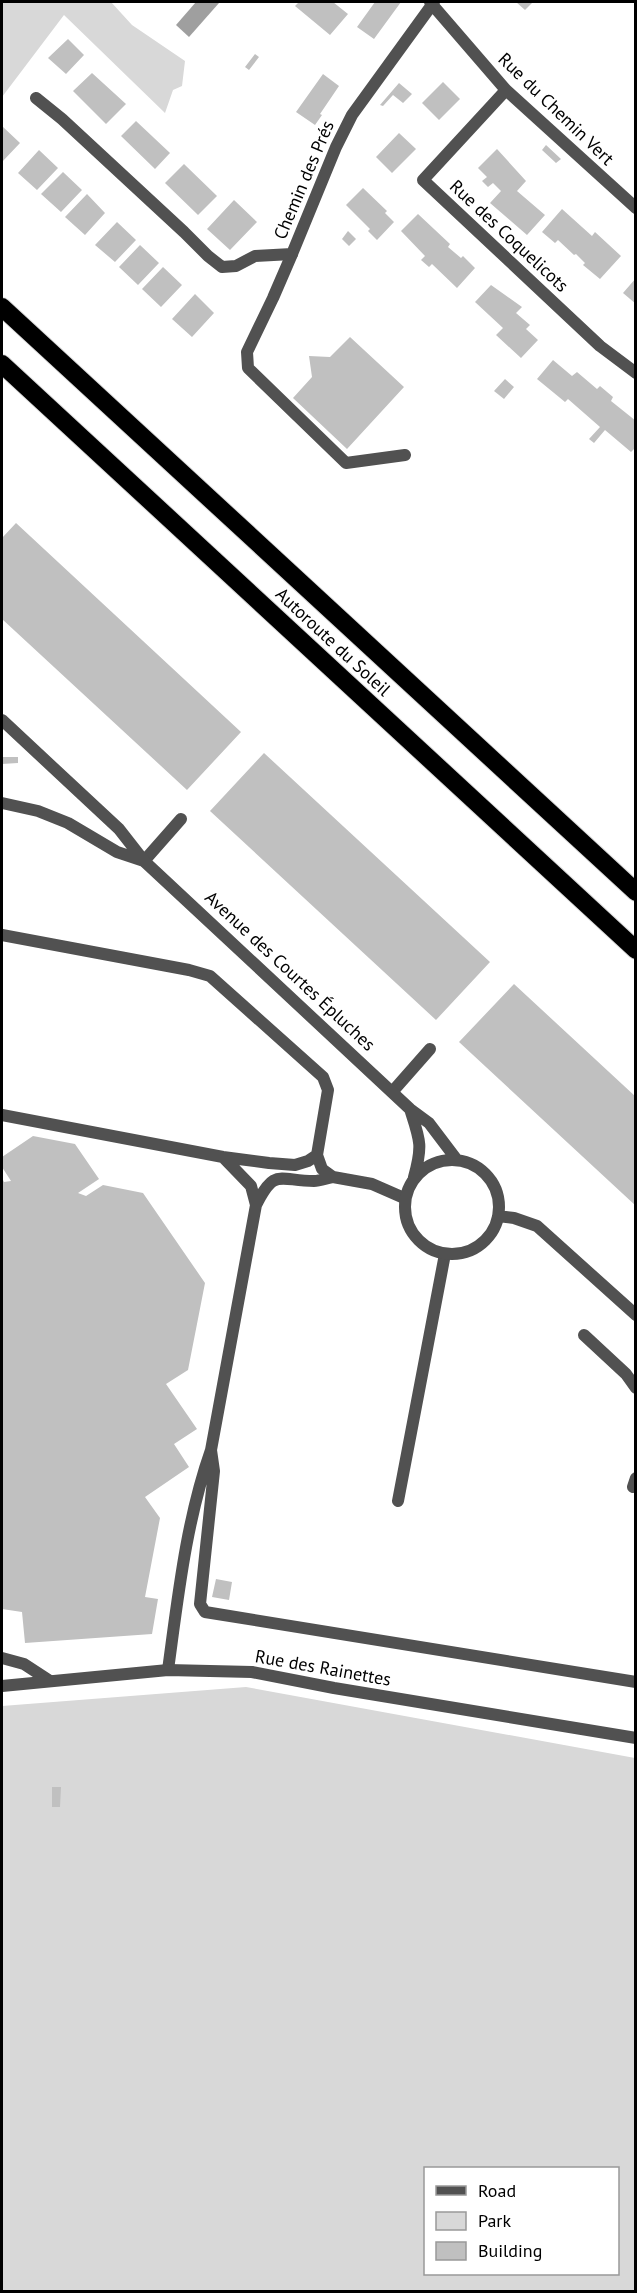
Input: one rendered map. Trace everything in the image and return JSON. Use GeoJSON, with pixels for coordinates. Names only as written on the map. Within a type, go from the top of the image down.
{"type":"FeatureCollection","features":[{"type":"Feature","properties":{"kind":"highway","name":"Autoroute du Soleil"},"geometry":{"type":"LineString","coordinates":[[2,307],[636,892]]}},
{"type":"Feature","properties":{"kind":"highway","name":"Autoroute du Soleil"},"geometry":{"type":"LineString","coordinates":[[2,364],[636,950]]}},
{"type":"Feature","properties":{"kind":"street","name":"Rue du Chemin Vert"},"geometry":{"type":"LineString","coordinates":[[432,2],[506,90],[636,208]]}},
{"type":"Feature","properties":{"kind":"street","name":"Chemin des Prés"},"geometry":{"type":"LineString","coordinates":[[36,98],[62,119],[207,256],[222,267],[236,266],[255,256],[292,254],[336,147],[352,115],[432,2]]}},
{"type":"Feature","properties":{"kind":"street","name":"Rue des Coquelicots"},"geometry":{"type":"LineString","coordinates":[[506,90],[423,180],[600,346],[636,373]]}},
{"type":"Feature","properties":{"kind":"street"},"geometry":{"type":"LineString","coordinates":[[292,254],[247,352],[248,368],[345,463],[405,455]]}},
{"type":"Feature","properties":{"kind":"street","name":"Avenue des Courtes Épluches"},"geometry":{"type":"LineString","coordinates":[[2,720],[119,829],[144,861],[410,1109],[429,1122],[457,1160]]}},
{"type":"Feature","properties":{"kind":"street","name":"Avenue des Courtes Épluches"},"geometry":{"type":"LineString","coordinates":[[2,803],[38,811],[68,823],[117,852],[144,861]]}},
{"type":"Feature","properties":{"kind":"street"},"geometry":{"type":"LineString","coordinates":[[144,861],[181,819]]}},
{"type":"Feature","properties":{"kind":"street"},"geometry":{"type":"LineString","coordinates":[[2,935],[189,970],[210,976],[322,1077],[328,1090],[317,1155],[322,1169],[333,1177]]}},
{"type":"Feature","properties":{"kind":"street"},"geometry":{"type":"LineString","coordinates":[[393,1091],[430,1049]]}},
{"type":"Feature","properties":{"kind":"street","name":"Avenue des Courtes Épluches"},"geometry":{"type":"LineString","coordinates":[[410,1109],[419,1136],[421,1152],[414,1178]]}},
{"type":"Feature","properties":{"kind":"street"},"geometry":{"type":"LineString","coordinates":[[2,1115],[223,1157],[285,1165],[308,1161],[317,1155]]}},
{"type":"Feature","properties":{"kind":"street"},"geometry":{"type":"LineString","coordinates":[[223,1157],[251,1186],[256,1205]]}},
{"type":"Feature","properties":{"kind":"street"},"geometry":{"type":"LineString","coordinates":[[441,1160],[457,1160],[472,1164],[490,1179],[499,1201],[498,1216],[492,1233],[479,1246],[463,1253],[445,1254],[427,1248],[413,1235],[405,1218],[404,1198],[414,1178],[426,1167],[441,1160]]}},
{"type":"Feature","properties":{"kind":"street"},"geometry":{"type":"LineString","coordinates":[[168,1670],[198,1485],[211,1450],[256,1205],[266,1186],[276,1179],[294,1178],[314,1181],[333,1177],[372,1184],[404,1198]]}},
{"type":"Feature","properties":{"kind":"street"},"geometry":{"type":"LineString","coordinates":[[498,1216],[514,1218],[537,1226],[636,1315]]}},
{"type":"Feature","properties":{"kind":"street"},"geometry":{"type":"LineString","coordinates":[[399,1501],[445,1254]]}},
{"type":"Feature","properties":{"kind":"street"},"geometry":{"type":"LineString","coordinates":[[584,1335],[626,1374],[636,1388]]}},
{"type":"Feature","properties":{"kind":"street"},"geometry":{"type":"LineString","coordinates":[[211,1450],[214,1471],[200,1604],[202,1611],[636,1682]]}},
{"type":"Feature","properties":{"kind":"street"},"geometry":{"type":"LineString","coordinates":[[2,1658],[24,1664],[50,1681]]}},
{"type":"Feature","properties":{"kind":"street","name":"Rue des Rainettes"},"geometry":{"type":"LineString","coordinates":[[2,1686],[168,1670],[252,1672],[334,1688],[636,1738]]}},
{"type":"Feature","properties":{"kind":"green space"},"geometry":{"type":"Polygon","coordinates":[[[2,2],[111,2],[132,25],[185,61],[182,86],[173,90],[165,113],[64,15],[2,97],[2,2]]]}},
{"type":"Feature","properties":{"kind":"green space"},"geometry":{"type":"Polygon","coordinates":[[[246,1687],[635,1758],[635,2291],[2,2292],[2,1706],[246,1687]]]}},
{"type":"Feature","properties":{"kind":"shaded area"},"geometry":{"type":"Polygon","coordinates":[[[196,2],[219,3],[189,37],[176,25],[196,2]]]}},
{"type":"Feature","properties":{"kind":"building"},"geometry":{"type":"Polygon","coordinates":[[[299,2],[333,2],[348,14],[330,35],[295,6],[299,2]]]}},
{"type":"Feature","properties":{"kind":"building"},"geometry":{"type":"Polygon","coordinates":[[[375,2],[401,2],[374,39],[357,27],[375,2]]]}},
{"type":"Feature","properties":{"kind":"building"},"geometry":{"type":"Polygon","coordinates":[[[516,2],[533,2],[525,10],[516,2]]]}},
{"type":"Feature","properties":{"kind":"building"},"geometry":{"type":"Polygon","coordinates":[[[68,39],[84,55],[66,74],[48,58],[68,39]]]}},
{"type":"Feature","properties":{"kind":"building"},"geometry":{"type":"Polygon","coordinates":[[[255,54],[259,57],[249,70],[245,67],[255,54]]]}},
{"type":"Feature","properties":{"kind":"building"},"geometry":{"type":"Polygon","coordinates":[[[92,73],[126,104],[106,124],[73,91],[92,73]]]}},
{"type":"Feature","properties":{"kind":"building"},"geometry":{"type":"Polygon","coordinates":[[[323,74],[339,86],[315,125],[296,112],[323,74]]]}},
{"type":"Feature","properties":{"kind":"building"},"geometry":{"type":"Polygon","coordinates":[[[443,82],[460,99],[439,120],[422,103],[443,82]]]}},
{"type":"Feature","properties":{"kind":"building"},"geometry":{"type":"Polygon","coordinates":[[[399,83],[412,94],[403,103],[393,95],[383,106],[380,105],[399,83]]]}},
{"type":"Feature","properties":{"kind":"building"},"geometry":{"type":"Polygon","coordinates":[[[136,121],[170,153],[155,169],[121,136],[136,121]]]}},
{"type":"Feature","properties":{"kind":"building"},"geometry":{"type":"Polygon","coordinates":[[[2,126],[20,143],[2,162],[2,126]]]}},
{"type":"Feature","properties":{"kind":"building"},"geometry":{"type":"Polygon","coordinates":[[[399,133],[416,149],[392,173],[376,157],[399,133]]]}},
{"type":"Feature","properties":{"kind":"building"},"geometry":{"type":"Polygon","coordinates":[[[546,145],[561,159],[556,163],[542,150],[546,145]]]}},
{"type":"Feature","properties":{"kind":"building"},"geometry":{"type":"Polygon","coordinates":[[[497,149],[526,181],[517,191],[545,215],[527,235],[490,203],[501,191],[493,183],[488,187],[482,181],[487,177],[478,168],[497,149]]]}},
{"type":"Feature","properties":{"kind":"building"},"geometry":{"type":"Polygon","coordinates":[[[39,150],[58,168],[37,190],[18,173],[39,150]]]}},
{"type":"Feature","properties":{"kind":"building"},"geometry":{"type":"Polygon","coordinates":[[[184,164],[217,196],[198,215],[165,183],[184,164]]]}},
{"type":"Feature","properties":{"kind":"building"},"geometry":{"type":"Polygon","coordinates":[[[63,172],[82,190],[61,212],[41,194],[63,172]]]}},
{"type":"Feature","properties":{"kind":"building"},"geometry":{"type":"Polygon","coordinates":[[[363,188],[387,211],[385,213],[394,222],[377,240],[368,231],[370,229],[346,205],[363,188]]]}},
{"type":"Feature","properties":{"kind":"building"},"geometry":{"type":"Polygon","coordinates":[[[87,194],[105,213],[85,235],[65,217],[87,194]]]}},
{"type":"Feature","properties":{"kind":"building"},"geometry":{"type":"Polygon","coordinates":[[[234,200],[257,222],[230,250],[207,229],[234,200]]]}},
{"type":"Feature","properties":{"kind":"building"},"geometry":{"type":"Polygon","coordinates":[[[562,209],[592,236],[595,232],[621,256],[600,279],[583,265],[585,263],[576,254],[574,255],[558,240],[555,243],[542,232],[562,209]]]}},
{"type":"Feature","properties":{"kind":"building"},"geometry":{"type":"Polygon","coordinates":[[[418,214],[450,244],[448,247],[461,258],[463,256],[475,268],[457,288],[432,264],[429,267],[421,260],[425,256],[401,231],[418,214]]]}},
{"type":"Feature","properties":{"kind":"building"},"geometry":{"type":"Polygon","coordinates":[[[117,222],[136,240],[115,262],[95,245],[117,222]]]}},
{"type":"Feature","properties":{"kind":"building"},"geometry":{"type":"Polygon","coordinates":[[[348,231],[356,239],[349,246],[342,239],[348,231]]]}},
{"type":"Feature","properties":{"kind":"building"},"geometry":{"type":"Polygon","coordinates":[[[140,245],[159,263],[138,285],[119,267],[140,245]]]}},
{"type":"Feature","properties":{"kind":"building"},"geometry":{"type":"Polygon","coordinates":[[[163,267],[182,285],[161,307],[142,289],[163,267]]]}},
{"type":"Feature","properties":{"kind":"building"},"geometry":{"type":"Polygon","coordinates":[[[636,278],[636,304],[623,293],[636,278]]]}},
{"type":"Feature","properties":{"kind":"building"},"geometry":{"type":"Polygon","coordinates":[[[491,285],[522,307],[516,313],[530,325],[526,329],[538,340],[521,358],[496,335],[503,328],[475,302],[491,285]]]}},
{"type":"Feature","properties":{"kind":"building"},"geometry":{"type":"Polygon","coordinates":[[[195,294],[214,313],[192,337],[172,319],[195,294]]]}},
{"type":"Feature","properties":{"kind":"building"},"geometry":{"type":"Polygon","coordinates":[[[350,337],[404,387],[347,449],[293,398],[312,377],[309,356],[330,357],[350,337]]]}},
{"type":"Feature","properties":{"kind":"building"},"geometry":{"type":"Polygon","coordinates":[[[553,360],[572,376],[577,372],[597,389],[600,386],[613,397],[611,401],[636,421],[636,447],[631,452],[605,430],[594,443],[589,439],[600,427],[568,399],[565,402],[537,379],[553,360]]]}},
{"type":"Feature","properties":{"kind":"building"},"geometry":{"type":"Polygon","coordinates":[[[505,379],[514,387],[504,399],[494,391],[505,379]]]}},
{"type":"Feature","properties":{"kind":"building"},"geometry":{"type":"Polygon","coordinates":[[[16,523],[241,732],[187,790],[2,619],[2,538],[16,523]]]}},
{"type":"Feature","properties":{"kind":"building"},"geometry":{"type":"Polygon","coordinates":[[[264,753],[490,962],[436,1020],[210,811],[264,753]]]}},
{"type":"Feature","properties":{"kind":"building"},"geometry":{"type":"Polygon","coordinates":[[[3,757],[18,757],[18,763],[2,764],[3,757]]]}},
{"type":"Feature","properties":{"kind":"building"},"geometry":{"type":"Polygon","coordinates":[[[514,984],[636,1097],[636,1206],[459,1042],[514,984]]]}},
{"type":"Feature","properties":{"kind":"building"},"geometry":{"type":"Polygon","coordinates":[[[33,1136],[75,1144],[99,1179],[78,1193],[86,1196],[103,1185],[143,1193],[205,1283],[188,1370],[166,1384],[197,1429],[174,1444],[189,1467],[145,1497],[160,1518],[145,1597],[158,1599],[152,1634],[25,1643],[22,1612],[2,1609],[2,1178],[4,1182],[11,1181],[2,1167],[2,1157],[33,1136]]]}},
{"type":"Feature","properties":{"kind":"building"},"geometry":{"type":"Polygon","coordinates":[[[216,1579],[232,1582],[229,1600],[212,1597],[216,1579]]]}},
{"type":"Feature","properties":{"kind":"building"},"geometry":{"type":"Polygon","coordinates":[[[52,1787],[61,1787],[60,1807],[52,1807],[52,1787]]]}}]}
